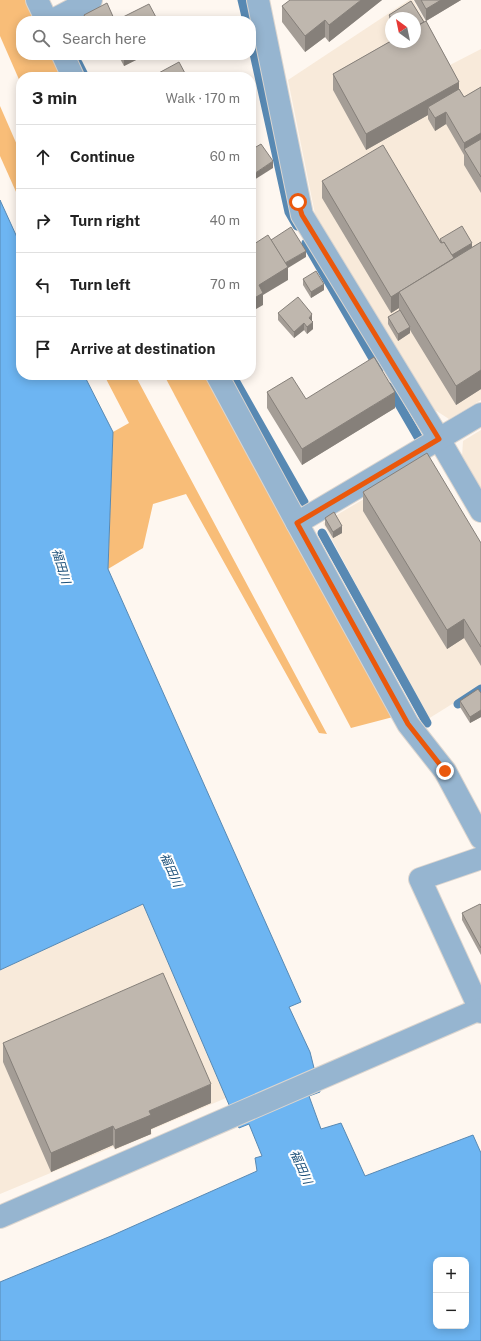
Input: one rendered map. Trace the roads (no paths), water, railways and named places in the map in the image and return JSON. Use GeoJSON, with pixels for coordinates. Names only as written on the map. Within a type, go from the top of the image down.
{"type":"FeatureCollection","features":[{"type":"Feature","properties":{"kind":"street"},"geometry":{"type":"LineString","coordinates":[[38,0],[45,16]]}},
{"type":"Feature","properties":{"kind":"street"},"geometry":{"type":"LineString","coordinates":[[61,16],[91,0]]}},
{"type":"Feature","properties":{"kind":"street"},"geometry":{"type":"LineString","coordinates":[[258,0],[302,215],[439,439],[481,511]]}},
{"type":"Feature","properties":{"kind":"street"},"geometry":{"type":"LineString","coordinates":[[65,60],[71,72]]}},
{"type":"Feature","properties":{"kind":"street"},"geometry":{"type":"LineString","coordinates":[[220,380],[408,724],[445,771],[481,838]]}},
{"type":"Feature","properties":{"kind":"street"},"geometry":{"type":"LineString","coordinates":[[297,523],[481,414]]}},
{"type":"Feature","properties":{"kind":"street"},"geometry":{"type":"LineString","coordinates":[[0,1217],[480,1010],[420,879],[481,858]]}},
{"type":"Feature","properties":{"kind":"water","name":"福田川"},"geometry":{"type":"Polygon","coordinates":[[[0,200],[16,235],[16,380],[87,380],[113,432],[108,569],[301,1002],[289,1007],[310,1052],[320,1092],[309,1096],[321,1129],[341,1123],[365,1176],[473,1135],[481,1153],[481,1341],[0,1341],[0,1282],[111,1236],[257,1171],[255,1158],[262,1156],[249,1124],[239,1128],[143,904],[0,970],[0,200]]]}},
{"type":"Feature","properties":{"kind":"waterway"},"geometry":{"type":"LineString","coordinates":[[242,0],[246,16]]}},
{"type":"Feature","properties":{"kind":"waterway"},"geometry":{"type":"LineString","coordinates":[[255,60],[289,212],[297,226]]}},
{"type":"Feature","properties":{"kind":"waterway"},"geometry":{"type":"LineString","coordinates":[[78,63],[82,72]]}},
{"type":"Feature","properties":{"kind":"waterway"},"geometry":{"type":"LineString","coordinates":[[306,243],[379,369]]}},
{"type":"Feature","properties":{"kind":"waterway"},"geometry":{"type":"LineString","coordinates":[[235,380],[304,502]]}},
{"type":"Feature","properties":{"kind":"waterway"},"geometry":{"type":"LineString","coordinates":[[389,387],[418,437]]}},
{"type":"Feature","properties":{"kind":"waterway"},"geometry":{"type":"LineString","coordinates":[[322,533],[427,723]]}},
{"type":"Feature","properties":{"kind":"waterway"},"geometry":{"type":"LineString","coordinates":[[458,704],[481,689]]}}]}
